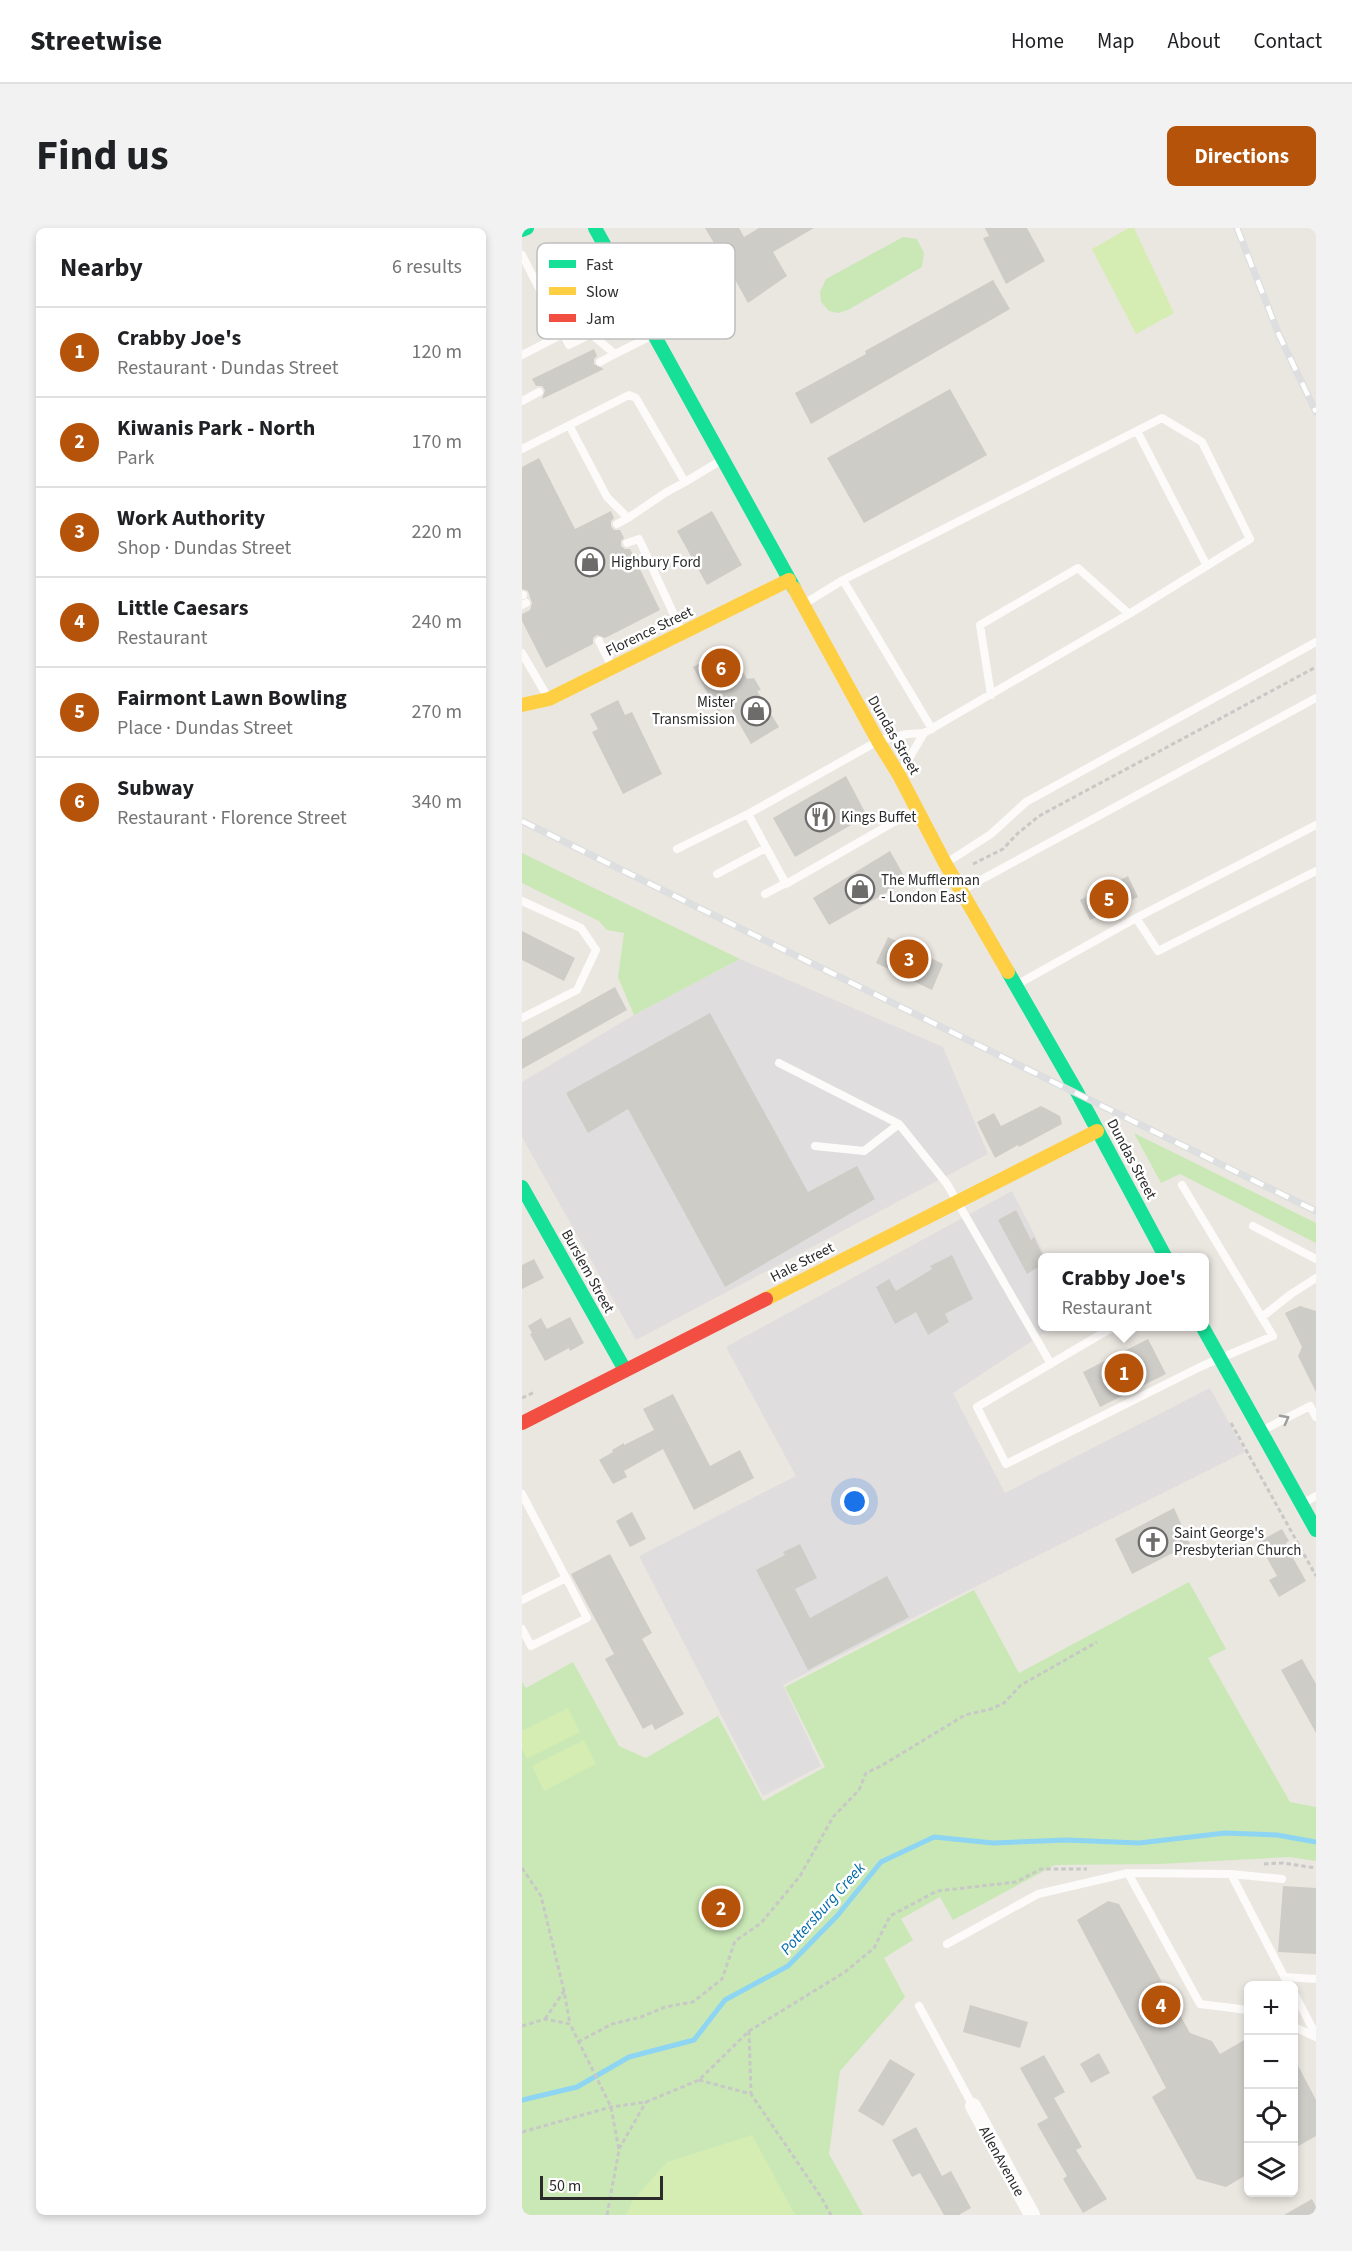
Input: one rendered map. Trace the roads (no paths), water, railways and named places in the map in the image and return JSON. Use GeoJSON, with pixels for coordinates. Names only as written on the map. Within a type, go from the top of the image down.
{"type":"FeatureCollection","features":[{"type":"Feature","properties":{"kind":"main road"},"geometry":{"type":"LineString","coordinates":[[522,230],[527,228]]}},
{"type":"Feature","properties":{"kind":"main road","name":"Dundas Street"},"geometry":{"type":"LineString","coordinates":[[595,228],[603,243]]}},
{"type":"Feature","properties":{"kind":"main road","name":"Dundas Street"},"geometry":{"type":"LineString","coordinates":[[657,339],[878,741],[899,775],[945,863],[1164,1253]]}},
{"type":"Feature","properties":{"kind":"main road","name":"Florence Street"},"geometry":{"type":"LineString","coordinates":[[522,705],[549,699],[789,580]]}},
{"type":"Feature","properties":{"kind":"main road","name":"Hale Street"},"geometry":{"type":"LineString","coordinates":[[522,1423],[1097,1131]]}},
{"type":"Feature","properties":{"kind":"main road","name":"Burslem Street"},"geometry":{"type":"LineString","coordinates":[[522,1187],[625,1370]]}},
{"type":"Feature","properties":{"kind":"main road"},"geometry":{"type":"LineString","coordinates":[[1205,1331],[1316,1530]]}},
{"type":"Feature","properties":{"kind":"street","name":"AllenAvenue"},"geometry":{"type":"LineString","coordinates":[[973,2106],[1032,2215]]}},
{"type":"Feature","properties":{"kind":"lane"},"geometry":{"type":"LineString","coordinates":[[522,255],[537,283]]}},
{"type":"Feature","properties":{"kind":"lane"},"geometry":{"type":"LineString","coordinates":[[522,355],[553,339]]}},
{"type":"Feature","properties":{"kind":"lane"},"geometry":{"type":"LineString","coordinates":[[566,339],[569,345],[581,339]]}},
{"type":"Feature","properties":{"kind":"lane"},"geometry":{"type":"LineString","coordinates":[[597,339],[615,354]]}},
{"type":"Feature","properties":{"kind":"lane"},"geometry":{"type":"LineString","coordinates":[[600,362],[644,339]]}},
{"type":"Feature","properties":{"kind":"lane"},"geometry":{"type":"LineString","coordinates":[[522,401],[539,392]]}},
{"type":"Feature","properties":{"kind":"lane"},"geometry":{"type":"LineString","coordinates":[[522,448],[629,395],[636,398],[685,482]]}},
{"type":"Feature","properties":{"kind":"lane"},"geometry":{"type":"LineString","coordinates":[[677,849],[748,814],[878,741],[928,731],[1129,614],[1250,539],[1202,442],[1162,418],[843,580],[802,604]]}},
{"type":"Feature","properties":{"kind":"lane"},"geometry":{"type":"LineString","coordinates":[[569,425],[607,497],[628,518]]}},
{"type":"Feature","properties":{"kind":"lane"},"geometry":{"type":"LineString","coordinates":[[1137,431],[1208,566]]}},
{"type":"Feature","properties":{"kind":"lane"},"geometry":{"type":"LineString","coordinates":[[617,525],[723,459]]}},
{"type":"Feature","properties":{"kind":"lane"},"geometry":{"type":"LineString","coordinates":[[627,543],[639,539],[682,633]]}},
{"type":"Feature","properties":{"kind":"lane"},"geometry":{"type":"LineString","coordinates":[[991,694],[980,625],[1078,568],[1129,614]]}},
{"type":"Feature","properties":{"kind":"lane"},"geometry":{"type":"LineString","coordinates":[[843,580],[928,731]]}},
{"type":"Feature","properties":{"kind":"lane"},"geometry":{"type":"LineString","coordinates":[[599,641],[613,668]]}},
{"type":"Feature","properties":{"kind":"lane"},"geometry":{"type":"LineString","coordinates":[[945,863],[991,834],[1026,802],[1316,642]]}},
{"type":"Feature","properties":{"kind":"lane"},"geometry":{"type":"LineString","coordinates":[[522,652],[549,699]]}},
{"type":"Feature","properties":{"kind":"lane"},"geometry":{"type":"LineString","coordinates":[[961,891],[1316,698]]}},
{"type":"Feature","properties":{"kind":"lane"},"geometry":{"type":"LineString","coordinates":[[899,775],[928,731]]}},
{"type":"Feature","properties":{"kind":"lane"},"geometry":{"type":"LineString","coordinates":[[765,894],[916,810]]}},
{"type":"Feature","properties":{"kind":"lane"},"geometry":{"type":"LineString","coordinates":[[748,814],[786,883]]}},
{"type":"Feature","properties":{"kind":"lane"},"geometry":{"type":"LineString","coordinates":[[1015,985],[1136,918],[1316,825]]}},
{"type":"Feature","properties":{"kind":"lane"},"geometry":{"type":"LineString","coordinates":[[717,874],[766,848]]}},
{"type":"Feature","properties":{"kind":"lane"},"geometry":{"type":"LineString","coordinates":[[1136,918],[1158,951],[1316,871]]}},
{"type":"Feature","properties":{"kind":"lane"},"geometry":{"type":"LineString","coordinates":[[522,901],[582,928],[596,950],[577,990],[522,1018]]}},
{"type":"Feature","properties":{"kind":"lane"},"geometry":{"type":"LineString","coordinates":[[779,1063],[899,1124],[947,1184],[1051,1364]]}},
{"type":"Feature","properties":{"kind":"lane"},"geometry":{"type":"LineString","coordinates":[[815,1146],[864,1151],[899,1124]]}},
{"type":"Feature","properties":{"kind":"lane"},"geometry":{"type":"LineString","coordinates":[[1107,1331],[977,1407],[1006,1464],[1219,1359],[1273,1336],[1182,1185]]}},
{"type":"Feature","properties":{"kind":"lane"},"geometry":{"type":"LineString","coordinates":[[1253,1226],[1316,1259]]}},
{"type":"Feature","properties":{"kind":"lane"},"geometry":{"type":"LineString","coordinates":[[1262,1317],[1316,1278]]}},
{"type":"Feature","properties":{"kind":"lane"},"geometry":{"type":"LineString","coordinates":[[1260,1432],[1310,1406],[1316,1417]]}},
{"type":"Feature","properties":{"kind":"lane"},"geometry":{"type":"LineString","coordinates":[[522,1494],[587,1618],[531,1646],[522,1629]]}},
{"type":"Feature","properties":{"kind":"lane"},"geometry":{"type":"LineString","coordinates":[[1302,1504],[1316,1496]]}},
{"type":"Feature","properties":{"kind":"lane"},"geometry":{"type":"LineString","coordinates":[[522,1600],[566,1578]]}},
{"type":"Feature","properties":{"kind":"lane"},"geometry":{"type":"LineString","coordinates":[[1128,1874],[1200,2004],[1244,2010]]}},
{"type":"Feature","properties":{"kind":"lane"},"geometry":{"type":"LineString","coordinates":[[947,1944],[1038,1894],[1128,1874],[1231,1875],[1282,1879]]}},
{"type":"Feature","properties":{"kind":"lane"},"geometry":{"type":"LineString","coordinates":[[1231,1875],[1287,1981]]}},
{"type":"Feature","properties":{"kind":"lane"},"geometry":{"type":"LineString","coordinates":[[1285,1977],[1316,1979]]}},
{"type":"Feature","properties":{"kind":"lane"},"geometry":{"type":"LineString","coordinates":[[1298,2003],[1316,2036]]}},
{"type":"Feature","properties":{"kind":"lane"},"geometry":{"type":"LineString","coordinates":[[919,2006],[973,2106]]}},
{"type":"Feature","properties":{"kind":"lane"},"geometry":{"type":"LineString","coordinates":[[1298,2029],[1316,2036]]}},
{"type":"Feature","properties":{"kind":"waterway","name":"Pottersburg Creek"},"geometry":{"type":"LineString","coordinates":[[522,2100],[577,2087],[629,2057],[694,2040],[725,2000],[788,1966],[837,1916],[881,1862],[934,1837],[993,1843],[1066,1840],[1139,1843],[1225,1833],[1277,1835],[1316,1842]]}},
{"type":"Feature","properties":{"kind":"railway"},"geometry":{"type":"LineString","coordinates":[[1237,228],[1279,335],[1316,412]]}},
{"type":"Feature","properties":{"kind":"railway"},"geometry":{"type":"LineString","coordinates":[[522,821],[1316,1211]]}},
{"type":"Feature","properties":{"kind":"place","name":"Highbury Ford"},"geometry":{"type":"Point","coordinates":[590,562]}},
{"type":"Feature","properties":{"kind":"place","name":"Subway"},"geometry":{"type":"Point","coordinates":[721,668]}},
{"type":"Feature","properties":{"kind":"place","name":"Mister Transmission"},"geometry":{"type":"Point","coordinates":[756,711]}},
{"type":"Feature","properties":{"kind":"place","name":"Kings Buffet"},"geometry":{"type":"Point","coordinates":[820,817]}},
{"type":"Feature","properties":{"kind":"place","name":"The Mufflerman - London East"},"geometry":{"type":"Point","coordinates":[860,889]}},
{"type":"Feature","properties":{"kind":"place","name":"Fairmont Lawn Bowling"},"geometry":{"type":"Point","coordinates":[1109,899]}},
{"type":"Feature","properties":{"kind":"place","name":"Work Authority"},"geometry":{"type":"Point","coordinates":[909,959]}},
{"type":"Feature","properties":{"kind":"place","name":"Crabby Joe's"},"geometry":{"type":"Point","coordinates":[1124,1373]}},
{"type":"Feature","properties":{"kind":"place","name":"Saint George's Presbyterian Church"},"geometry":{"type":"Point","coordinates":[1153,1542]}},
{"type":"Feature","properties":{"kind":"place","name":"Kiwanis Park - North"},"geometry":{"type":"Point","coordinates":[721,1908]}},
{"type":"Feature","properties":{"kind":"place","name":"Little Caesars"},"geometry":{"type":"Point","coordinates":[1161,2005]}}]}
